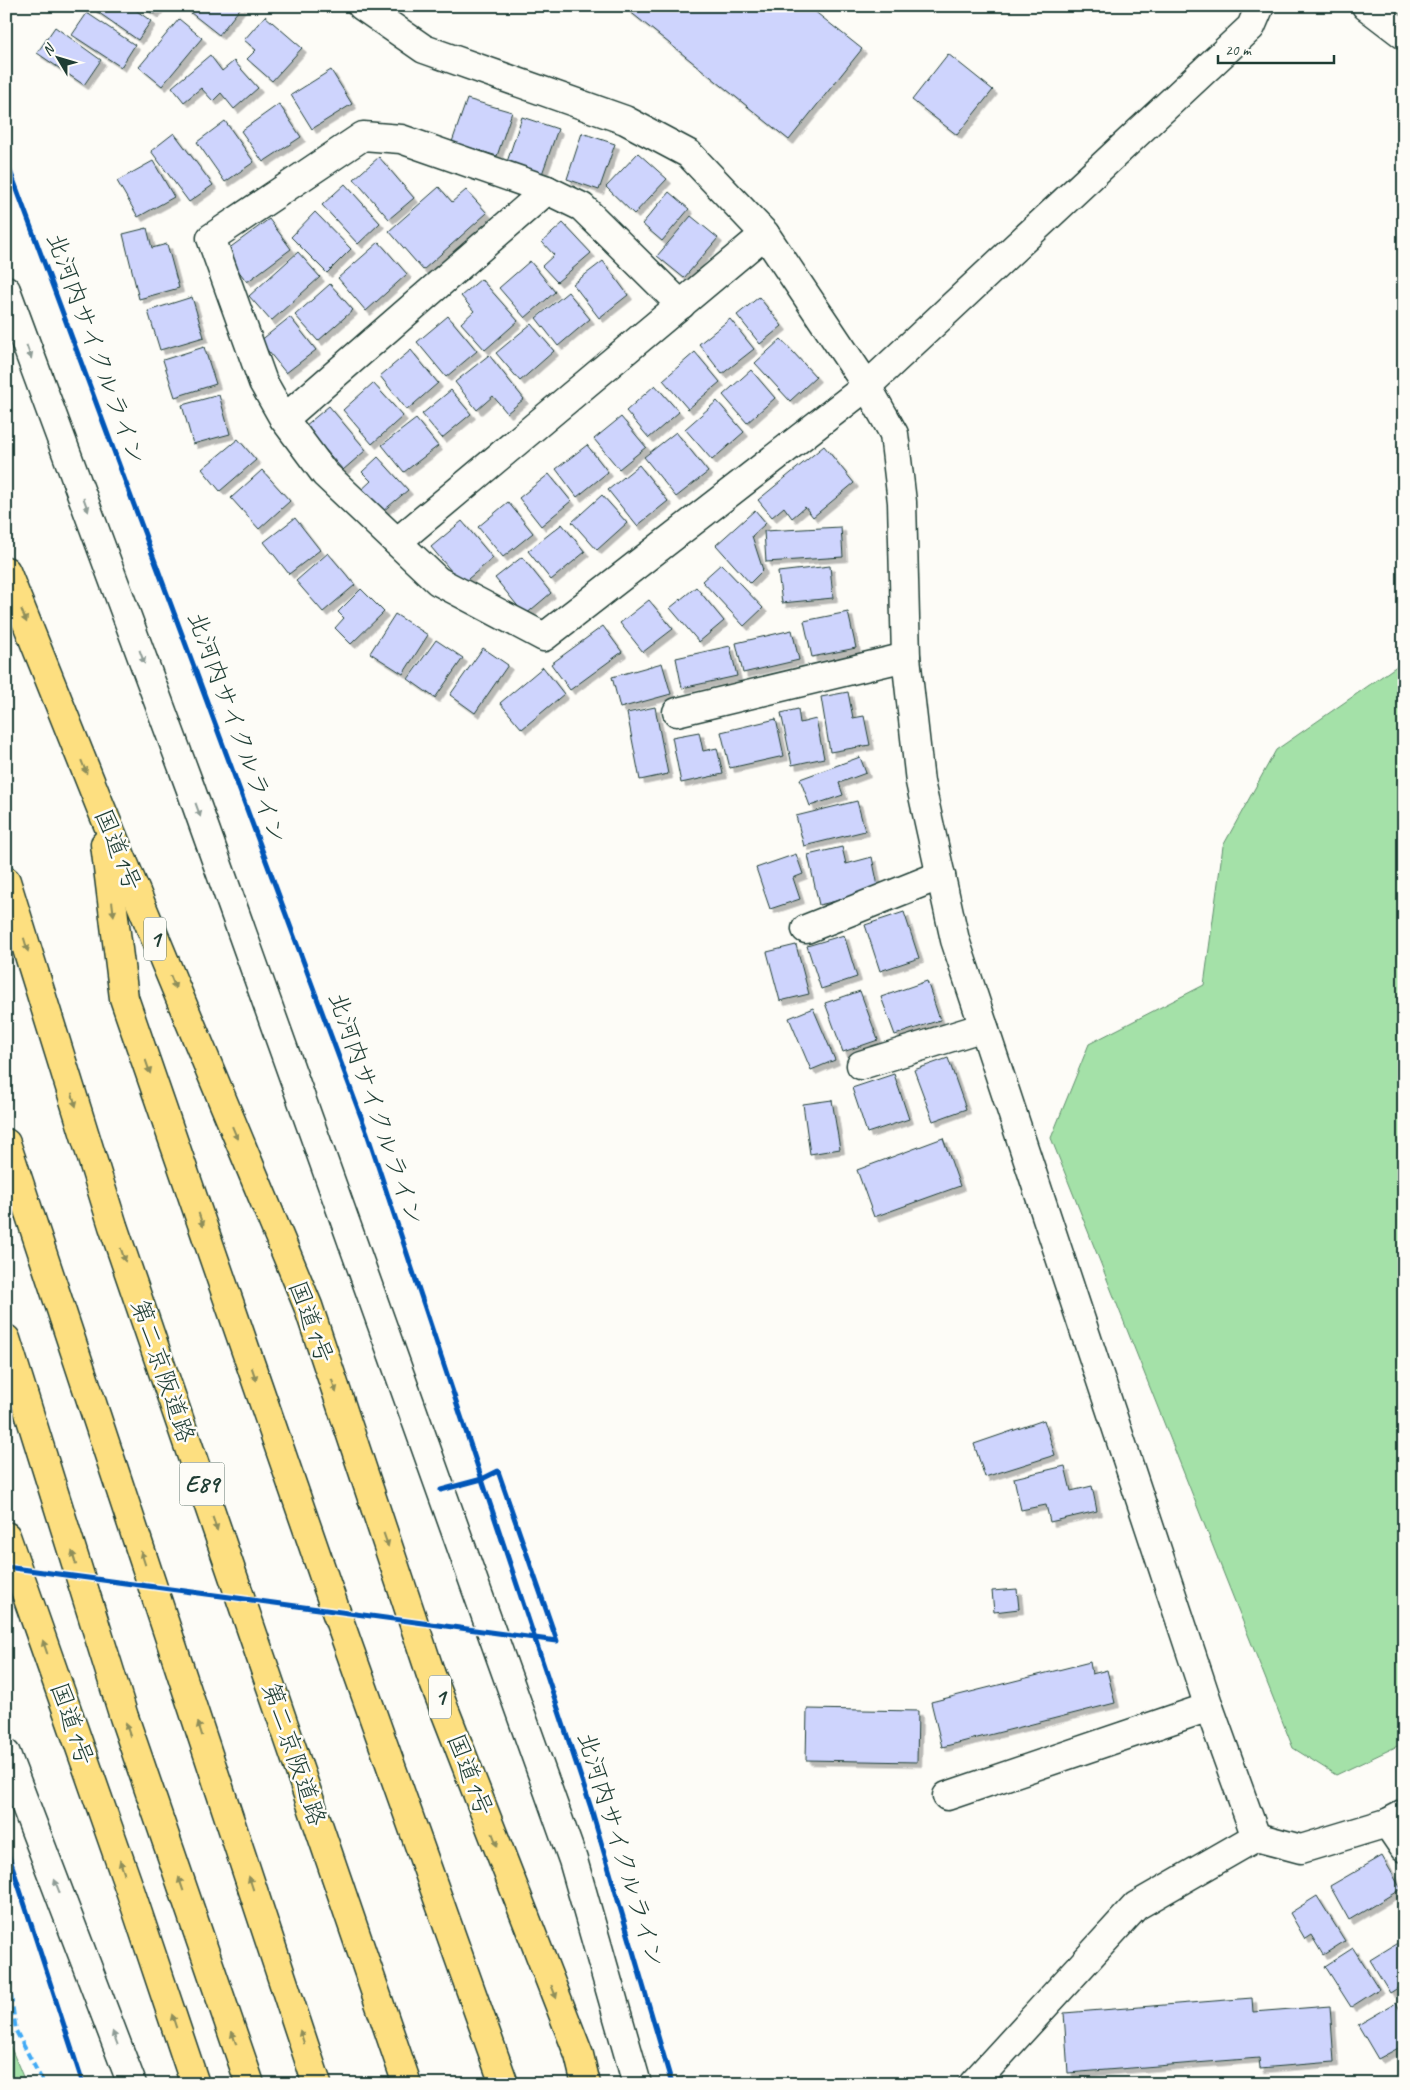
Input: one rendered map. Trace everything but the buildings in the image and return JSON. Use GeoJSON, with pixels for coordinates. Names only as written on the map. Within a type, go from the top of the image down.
{"type":"FeatureCollection","features":[{"type":"Feature","properties":{"kind":"highway","name":"国道1号"},"geometry":{"type":"LineString","coordinates":[[6,571],[101,808],[308,1306],[431,1675],[579,2055],[586,2084]]}},
{"type":"Feature","properties":{"kind":"highway"},"geometry":{"type":"LineString","coordinates":[[101,808],[124,998],[334,1606],[504,2084]]}},
{"type":"Feature","properties":{"kind":"highway","name":"第二京阪道路"},"geometry":{"type":"LineString","coordinates":[[6,881],[113,1226],[408,2084]]}},
{"type":"Feature","properties":{"kind":"highway"},"geometry":{"type":"LineString","coordinates":[[6,1143],[318,2084]]}},
{"type":"Feature","properties":{"kind":"highway"},"geometry":{"type":"LineString","coordinates":[[6,1339],[124,1717],[250,2084]]}},
{"type":"Feature","properties":{"kind":"highway","name":"国道1号"},"geometry":{"type":"LineString","coordinates":[[6,1536],[131,1893],[195,2084]]}},
{"type":"Feature","properties":{"kind":"street"},"geometry":{"type":"LineString","coordinates":[[362,6],[424,49],[625,120],[689,154],[765,234],[868,386],[894,434],[902,502],[906,658],[920,782],[955,940],[1209,1706],[1256,1837]]}},
{"type":"Feature","properties":{"kind":"street"},"geometry":{"type":"LineString","coordinates":[[681,305],[582,207],[547,190],[401,139],[363,136],[211,238],[262,382],[284,419],[325,474],[438,581],[544,637],[868,386],[1252,28],[1260,6]]}},
{"type":"Feature","properties":{"kind":"street"},"geometry":{"type":"LineString","coordinates":[[1366,6],[1404,35]]}},
{"type":"Feature","properties":{"kind":"street"},"geometry":{"type":"LineString","coordinates":[[284,419],[547,190]]}},
{"type":"Feature","properties":{"kind":"street"},"geometry":{"type":"LineString","coordinates":[[397,542],[765,234]]}},
{"type":"Feature","properties":{"kind":"street"},"geometry":{"type":"LineString","coordinates":[[6,290],[190,787],[570,1851],[637,2084]]}},
{"type":"Feature","properties":{"kind":"street"},"geometry":{"type":"LineString","coordinates":[[676,712],[906,658]]}},
{"type":"Feature","properties":{"kind":"street"},"geometry":{"type":"LineString","coordinates":[[806,928],[940,875]]}},
{"type":"Feature","properties":{"kind":"street"},"geometry":{"type":"LineString","coordinates":[[861,1065],[984,1027]]}},
{"type":"Feature","properties":{"kind":"street"},"geometry":{"type":"LineString","coordinates":[[947,1796],[1209,1706]]}},
{"type":"Feature","properties":{"kind":"street"},"geometry":{"type":"LineString","coordinates":[[6,1754],[132,2084]]}},
{"type":"Feature","properties":{"kind":"street"},"geometry":{"type":"LineString","coordinates":[[973,2084],[1136,1906],[1256,1837],[1301,1849],[1395,1818],[1404,1848]]}},
{"type":"Feature","properties":{"kind":"green space"},"geometry":{"type":"Polygon","coordinates":[[[1404,661],[1404,1743],[1336,1775],[1293,1748],[1051,1138],[1089,1044],[1204,985],[1223,846],[1276,750],[1404,661]]]}},
{"type":"Feature","properties":{"kind":"green space"},"geometry":{"type":"Polygon","coordinates":[[[6,2036],[26,2084],[6,2084],[6,2036]]]}},
{"type":"Feature","properties":{"kind":"marked path"},"geometry":{"type":"LineString","coordinates":[[6,1960],[16,2031],[44,2084]]}},
{"type":"Feature","properties":{"kind":"cycle path","name":"北河内サイクルライン"},"geometry":{"type":"LineString","coordinates":[[6,160],[367,1133],[591,1808],[672,2084]]}},
{"type":"Feature","properties":{"kind":"cycle path"},"geometry":{"type":"LineString","coordinates":[[6,1567],[557,1641],[498,1471],[482,1479],[441,1490]]}},
{"type":"Feature","properties":{"kind":"cycle path"},"geometry":{"type":"LineString","coordinates":[[6,1847],[83,2084]]}}]}
